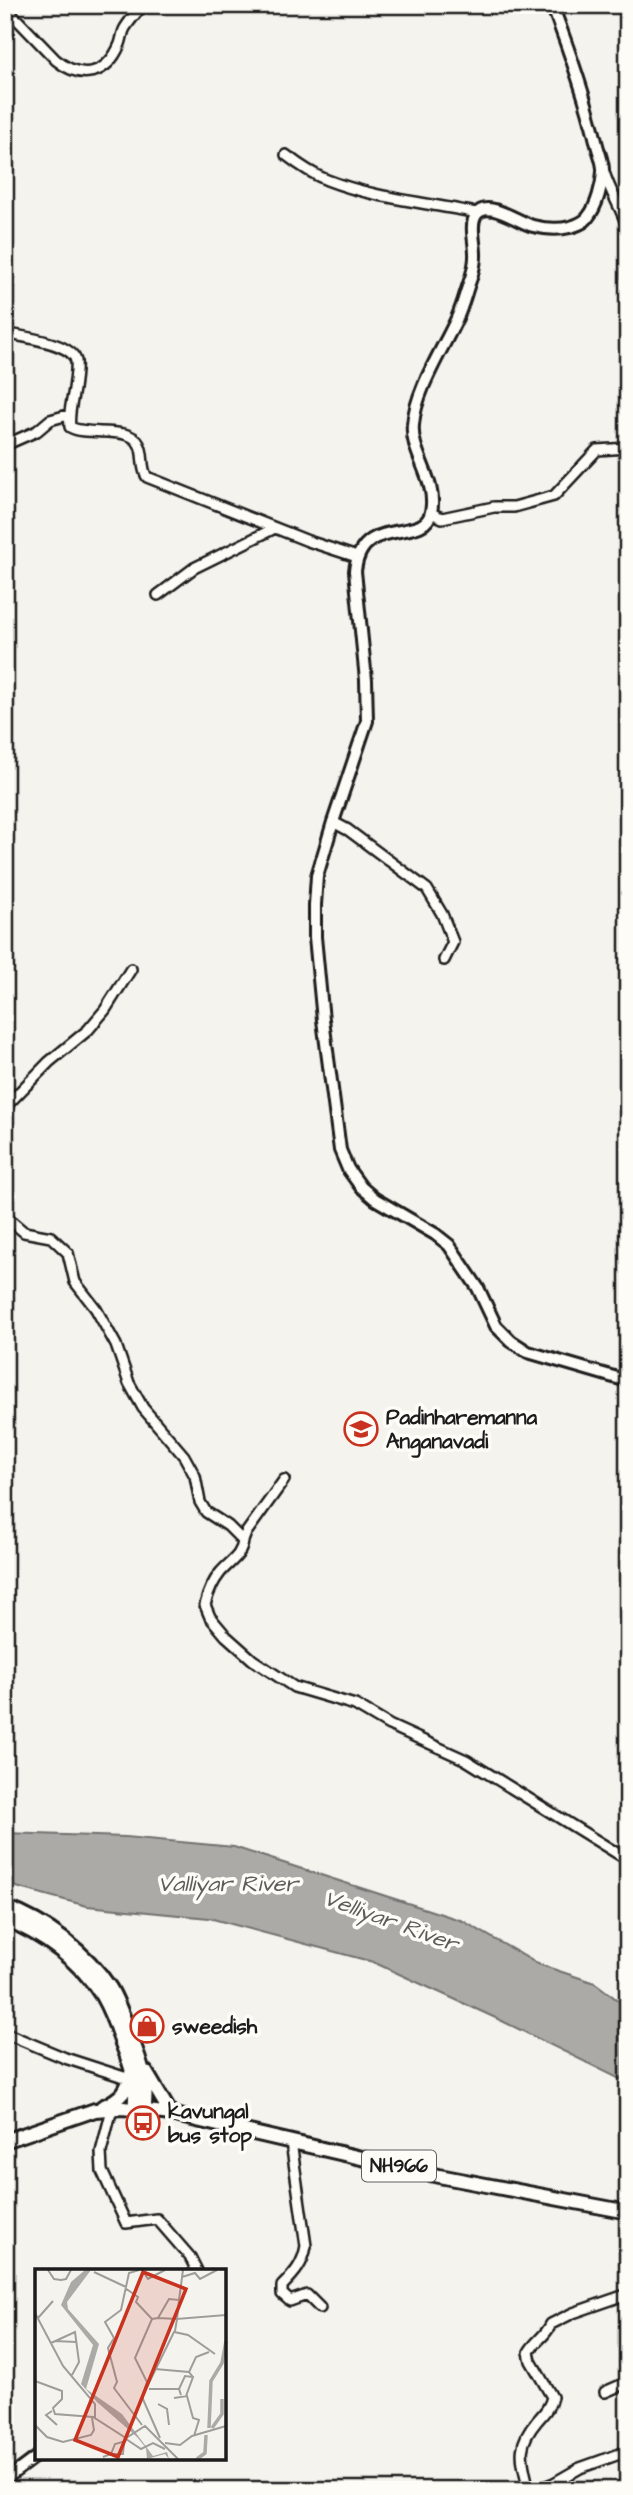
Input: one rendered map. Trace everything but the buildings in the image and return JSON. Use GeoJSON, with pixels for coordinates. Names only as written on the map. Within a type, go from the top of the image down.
{"type":"FeatureCollection","features":[{"type":"Feature","properties":{"kind":"highway"},"geometry":{"type":"LineString","coordinates":[[5,1907],[28,1916],[67,1943],[92,1965],[111,1989],[135,2071],[139,2110]]}},
{"type":"Feature","properties":{"kind":"highway"},"geometry":{"type":"LineString","coordinates":[[5,1919],[23,1925],[60,1951],[83,1972],[101,1995],[135,2071],[171,2114]]}},
{"type":"Feature","properties":{"kind":"highway"},"geometry":{"type":"LineString","coordinates":[[5,2141],[119,2099],[135,2071]]}},
{"type":"Feature","properties":{"kind":"highway"},"geometry":{"type":"LineString","coordinates":[[95,2110],[139,2110],[171,2114]]}},
{"type":"Feature","properties":{"kind":"highway","name":"NH966"},"geometry":{"type":"LineString","coordinates":[[171,2114],[439,2176],[628,2212]]}},
{"type":"Feature","properties":{"kind":"main road"},"geometry":{"type":"LineString","coordinates":[[552,5],[589,113],[603,171],[592,211],[587,219],[574,226],[557,229],[534,226],[492,209],[477,213],[473,221],[476,256],[474,270],[458,316],[437,356],[413,419],[414,439],[429,484],[431,513],[428,520],[408,530],[370,539],[357,557],[355,570],[368,721],[317,876],[315,937],[334,1103],[341,1150],[348,1169],[360,1186],[375,1199],[449,1245],[478,1288],[496,1326],[511,1340],[528,1352],[624,1380],[628,1385]]}},
{"type":"Feature","properties":{"kind":"street"},"geometry":{"type":"LineString","coordinates":[[5,7],[65,67],[87,74],[99,70],[107,63],[119,45],[125,29],[143,5]]}},
{"type":"Feature","properties":{"kind":"street"},"geometry":{"type":"LineString","coordinates":[[286,155],[306,170],[328,180],[477,213]]}},
{"type":"Feature","properties":{"kind":"street"},"geometry":{"type":"LineString","coordinates":[[603,171],[628,229]]}},
{"type":"Feature","properties":{"kind":"street"},"geometry":{"type":"LineString","coordinates":[[628,255],[628,276]]}},
{"type":"Feature","properties":{"kind":"street"},"geometry":{"type":"LineString","coordinates":[[5,333],[40,340],[70,352],[75,357],[74,389],[68,415],[70,427],[79,432],[121,433],[132,436],[139,444],[142,470],[147,477],[357,557]]}},
{"type":"Feature","properties":{"kind":"street"},"geometry":{"type":"LineString","coordinates":[[5,445],[37,431],[50,420],[68,415]]}},
{"type":"Feature","properties":{"kind":"street"},"geometry":{"type":"LineString","coordinates":[[431,513],[442,518],[494,507],[514,508],[554,496],[597,450],[628,448]]}},
{"type":"Feature","properties":{"kind":"street"},"geometry":{"type":"LineString","coordinates":[[158,595],[194,568],[275,528]]}},
{"type":"Feature","properties":{"kind":"street"},"geometry":{"type":"LineString","coordinates":[[333,822],[348,830],[427,889],[442,914],[453,942],[444,960]]}},
{"type":"Feature","properties":{"kind":"street"},"geometry":{"type":"LineString","coordinates":[[5,1107],[49,1062],[88,1030],[105,1010],[131,969]]}},
{"type":"Feature","properties":{"kind":"street"},"geometry":{"type":"LineString","coordinates":[[5,1216],[24,1232],[51,1237],[68,1253],[75,1282],[96,1309],[116,1345],[129,1383],[142,1408],[184,1456],[195,1476],[200,1502],[206,1512],[228,1525],[243,1541]]}},
{"type":"Feature","properties":{"kind":"street"},"geometry":{"type":"LineString","coordinates":[[284,1480],[246,1533],[242,1550],[220,1573],[209,1590],[205,1605],[210,1617],[226,1636],[253,1660],[294,1686],[355,1705],[389,1725],[466,1760],[628,1860]]}},
{"type":"Feature","properties":{"kind":"street"},"geometry":{"type":"LineString","coordinates":[[5,2033],[65,2057],[135,2071]]}},
{"type":"Feature","properties":{"kind":"street"},"geometry":{"type":"LineString","coordinates":[[112,2109],[101,2152],[102,2171],[126,2223],[157,2219],[190,2257],[196,2269]]}},
{"type":"Feature","properties":{"kind":"street"},"geometry":{"type":"LineString","coordinates":[[291,2142],[306,2246],[303,2260],[293,2276],[282,2286],[282,2294],[290,2301],[307,2295],[320,2308]]}},
{"type":"Feature","properties":{"kind":"street"},"geometry":{"type":"LineString","coordinates":[[530,2490],[522,2460],[522,2449],[526,2434],[547,2410],[552,2397],[531,2361],[529,2352],[533,2345],[546,2335],[551,2324],[573,2313],[628,2294]]}},
{"type":"Feature","properties":{"kind":"street"},"geometry":{"type":"LineString","coordinates":[[605,2392],[628,2382]]}},
{"type":"Feature","properties":{"kind":"street"},"geometry":{"type":"LineString","coordinates":[[536,2490],[555,2483],[580,2468],[628,2451]]}},
{"type":"Feature","properties":{"kind":"street"},"geometry":{"type":"LineString","coordinates":[[5,2480],[35,2458]]}},
{"type":"Feature","properties":{"kind":"water","name":"Valliyar River"},"geometry":{"type":"Polygon","coordinates":[[[5,1833],[126,1837],[234,1847],[463,1921],[538,1964],[595,1983],[628,2008],[628,2083],[373,1962],[209,1918],[87,1906],[5,1884],[5,1833]]]}},
{"type":"Feature","properties":{"kind":"place","name":"Padinharemanna Anganavadi"},"geometry":{"type":"Point","coordinates":[361,1429]}},
{"type":"Feature","properties":{"kind":"place","name":"sweedish"},"geometry":{"type":"Point","coordinates":[147,2026]}},
{"type":"Feature","properties":{"kind":"place","name":"kavungal bus stop"},"geometry":{"type":"Point","coordinates":[143,2123]}},
{"type":"Feature","properties":{"kind":"water label","name":"Velliyar River"},"geometry":{"type":"Point","coordinates":[391,1921]}}]}
